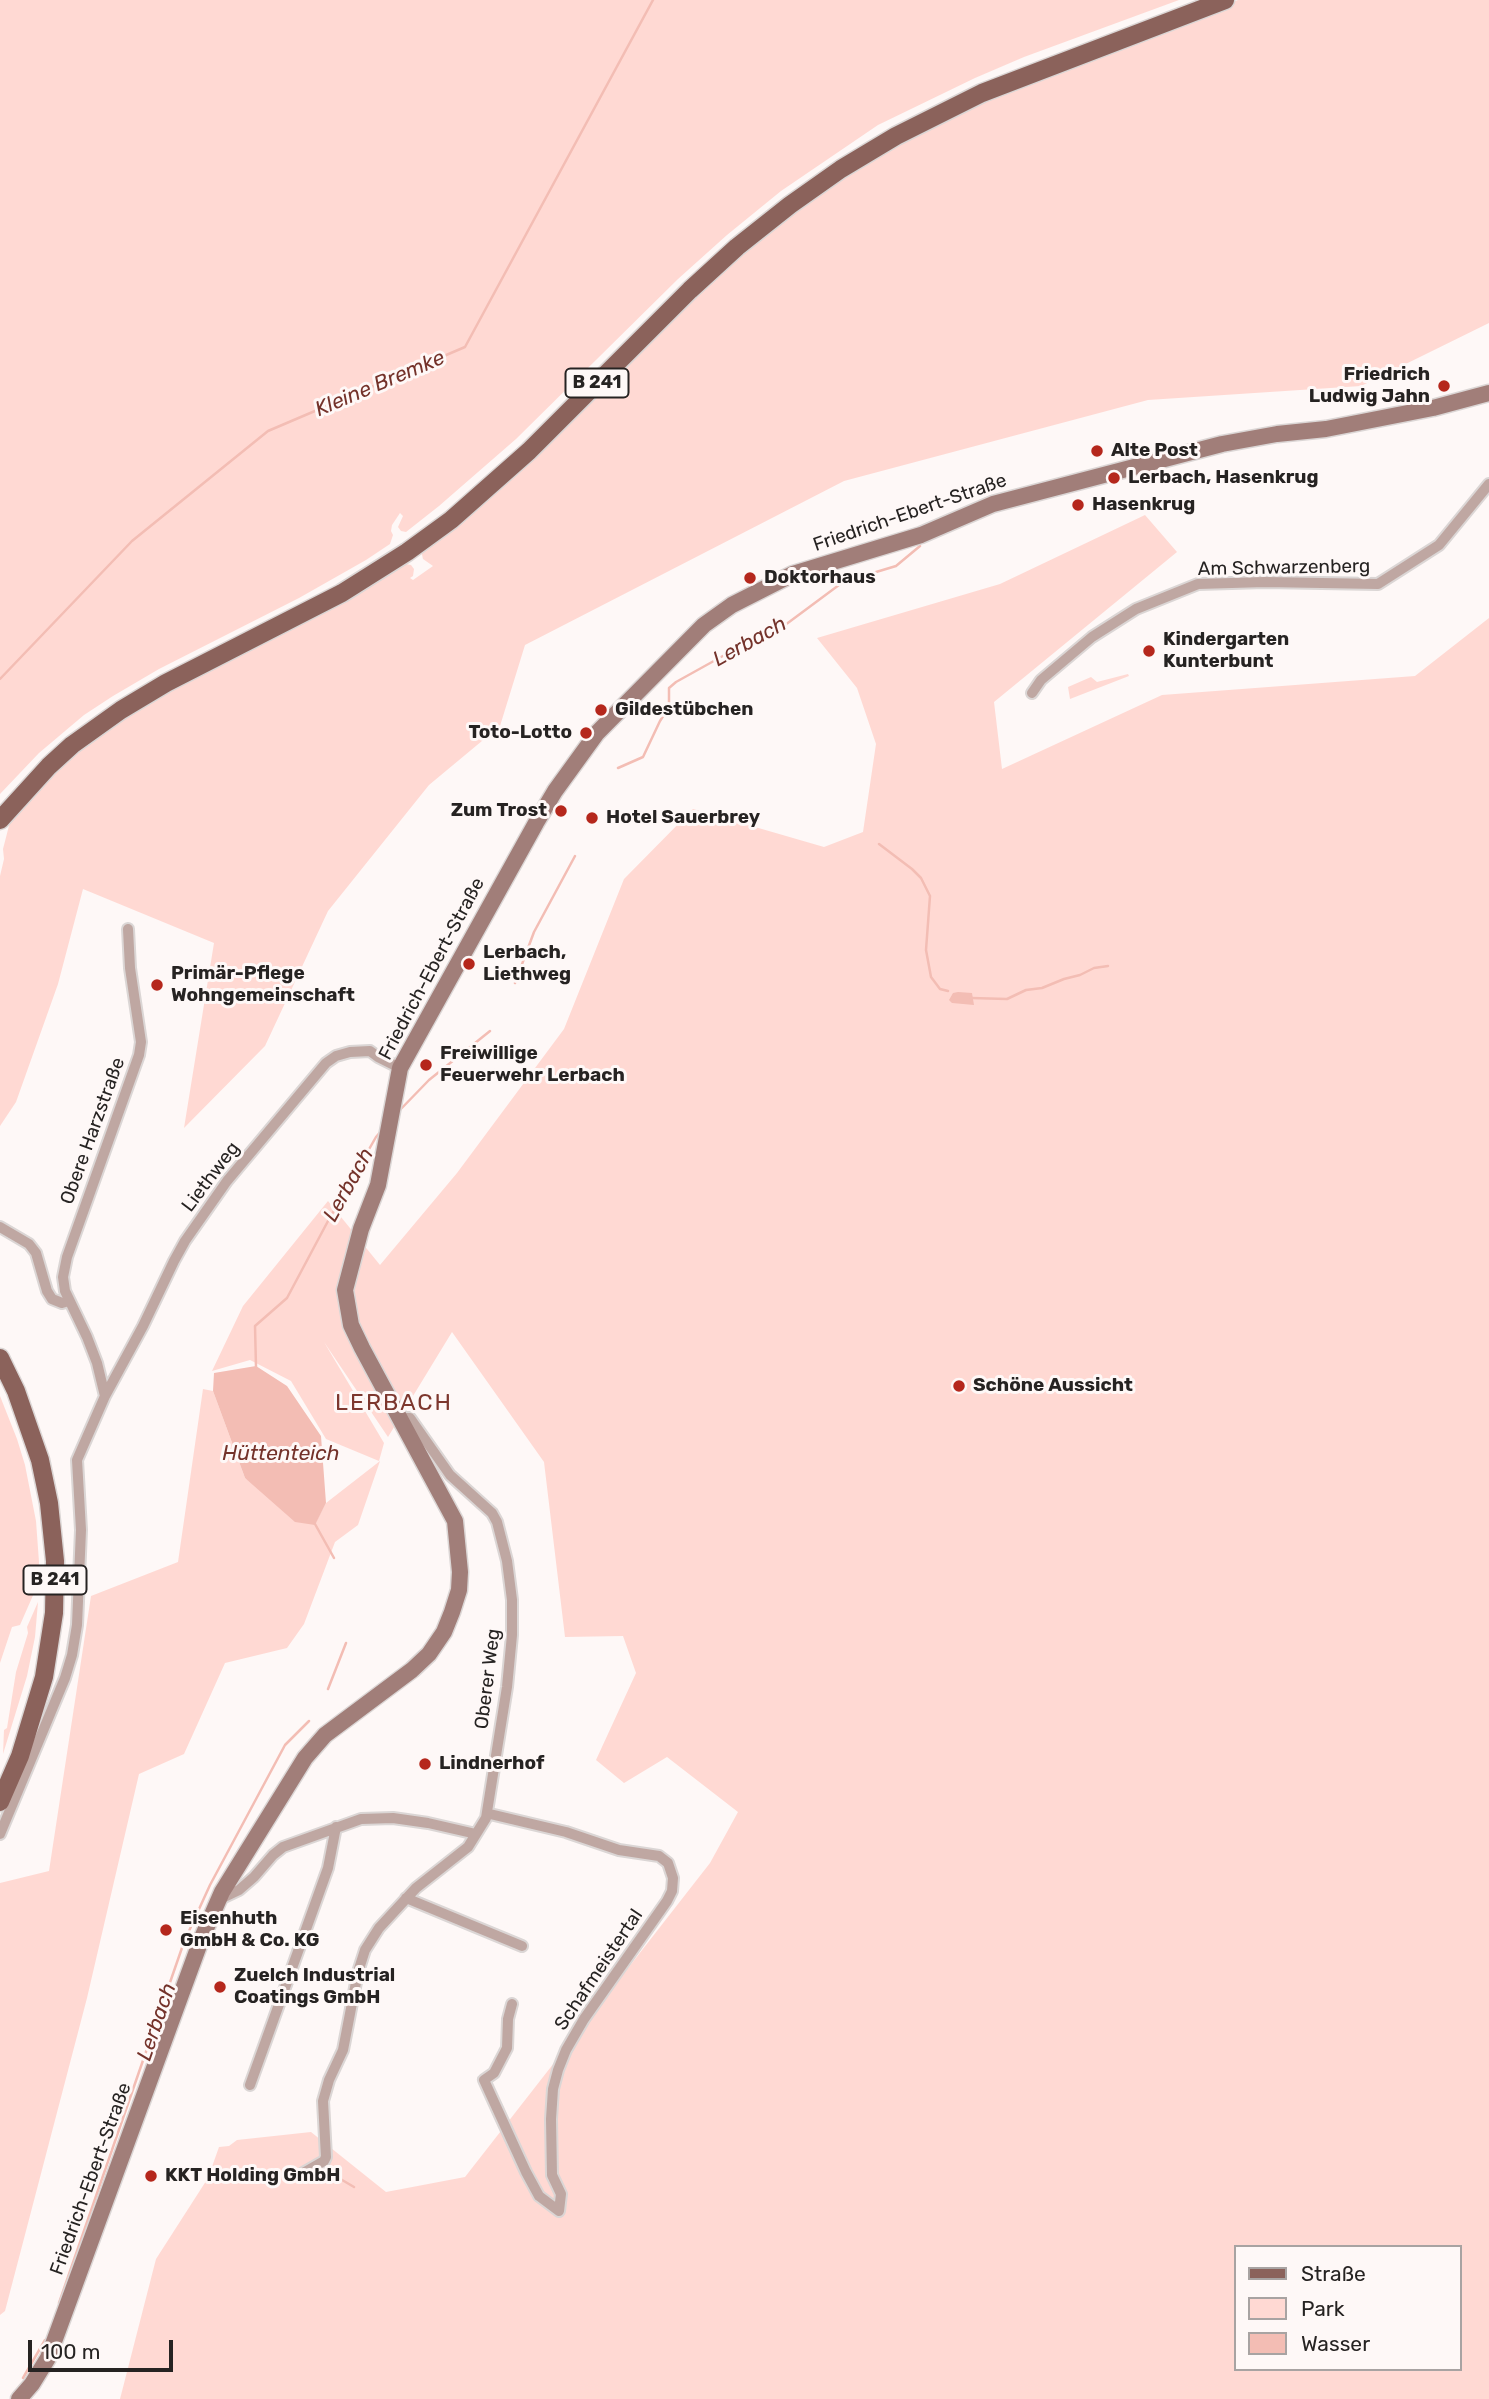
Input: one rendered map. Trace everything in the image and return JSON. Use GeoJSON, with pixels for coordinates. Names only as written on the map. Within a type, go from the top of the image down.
{"type":"FeatureCollection","features":[{"type":"Feature","properties":{"kind":"main road","name":"B 241"},"geometry":{"type":"LineString","coordinates":[[0,802],[42,757],[76,728],[115,701],[337,583],[401,543],[444,511],[520,443],[720,247],[765,210],[834,160],[911,115],[977,83],[1063,48],[1195,0]]}},
{"type":"Feature","properties":{"kind":"main road","name":"B 241"},"geometry":{"type":"LineString","coordinates":[[0,820],[72,745],[121,710],[166,683],[342,593],[407,552],[451,520],[529,451],[690,290],[737,247],[832,175],[896,136],[982,93],[1224,0]]}},
{"type":"Feature","properties":{"kind":"main road","name":"B 241"},"geometry":{"type":"LineString","coordinates":[[0,1358],[16,1391],[40,1460],[51,1518],[55,1591],[51,1637],[41,1693],[20,1756],[0,1802]]}},
{"type":"Feature","properties":{"kind":"main road","name":"B 241"},"geometry":{"type":"LineString","coordinates":[[0,1383],[22,1437],[36,1491],[43,1541],[44,1589],[40,1637],[30,1690],[0,1775]]}},
{"type":"Feature","properties":{"kind":"street","name":"Friedrich-Ebert-Straße"},"geometry":{"type":"LineString","coordinates":[[19,2399],[48,2358],[200,1941],[218,1900],[305,1758],[325,1735],[412,1670],[429,1654],[444,1632],[452,1612],[459,1590],[457,1529],[444,1498],[398,1418],[351,1325],[345,1290],[358,1237],[378,1185],[400,1068],[555,791],[597,733],[704,625],[732,605],[793,574],[921,534],[993,504],[1222,444],[1326,429],[1433,408],[1489,393]]}},
{"type":"Feature","properties":{"kind":"street","name":"Am Schwarzenberg"},"geometry":{"type":"LineString","coordinates":[[1032,693],[1041,680],[1102,630],[1136,609],[1198,584],[1378,584],[1439,545],[1489,484]]}},
{"type":"Feature","properties":{"kind":"street","name":"Obere Harzstraße"},"geometry":{"type":"LineString","coordinates":[[104,1396],[97,1363],[69,1301],[63,1277],[67,1257],[139,1055],[141,1042],[130,968],[128,929]]}},
{"type":"Feature","properties":{"kind":"street","name":"Liethweg"},"geometry":{"type":"LineString","coordinates":[[104,1396],[143,1326],[185,1241],[228,1181],[326,1063],[336,1056],[350,1052],[370,1051],[400,1068]]}},
{"type":"Feature","properties":{"kind":"street","name":"Obere Harzstraße"},"geometry":{"type":"LineString","coordinates":[[0,1227],[29,1244],[36,1253],[52,1299],[62,1303],[69,1301]]}},
{"type":"Feature","properties":{"kind":"street"},"geometry":{"type":"LineString","coordinates":[[0,1834],[72,1655],[77,1625],[81,1530],[77,1460],[104,1396]]}},
{"type":"Feature","properties":{"kind":"street","name":"Oberer Weg"},"geometry":{"type":"LineString","coordinates":[[303,2173],[324,2161],[326,2157],[323,2101],[345,2042],[363,1954],[379,1928],[405,1898],[460,1854],[476,1834],[487,1813],[510,1652],[512,1601],[505,1549],[494,1516],[450,1475],[410,1418],[398,1418]]}},
{"type":"Feature","properties":{"kind":"street","name":"Schafmeistertal"},"geometry":{"type":"LineString","coordinates":[[490,1814],[566,1832],[619,1850],[659,1856],[668,1863],[673,1878],[672,1891],[667,1900],[584,2019],[558,2070],[553,2089],[551,2119],[552,2175],[561,2194],[559,2211],[539,2196],[484,2080],[494,2073],[507,2049],[508,2020],[512,2004]]}},
{"type":"Feature","properties":{"kind":"street"},"geometry":{"type":"LineString","coordinates":[[218,1900],[239,1890],[279,1850],[361,1819],[389,1817],[476,1834]]}},
{"type":"Feature","properties":{"kind":"street"},"geometry":{"type":"LineString","coordinates":[[250,2085],[328,1868],[335,1827]]}},
{"type":"Feature","properties":{"kind":"street"},"geometry":{"type":"LineString","coordinates":[[405,1898],[522,1946]]}},
{"type":"Feature","properties":{"kind":"green space"},"geometry":{"type":"Polygon","coordinates":[[[0,0],[1179,0],[1024,57],[878,125],[781,191],[727,235],[678,279],[516,439],[406,532],[398,527],[403,516],[400,513],[392,525],[390,544],[366,560],[113,696],[84,715],[39,753],[0,794],[0,0]]]}},
{"type":"Feature","properties":{"kind":"green space"},"geometry":{"type":"Polygon","coordinates":[[[1238,0],[1489,0],[1489,323],[1361,386],[1148,400],[844,481],[525,645],[500,726],[429,785],[328,911],[265,1046],[184,1128],[214,943],[83,889],[58,984],[16,1102],[0,1126],[0,876],[3,849],[12,814],[51,771],[123,715],[401,563],[411,565],[414,569],[410,578],[413,580],[433,566],[423,559],[421,550],[741,251],[844,174],[962,108],[1238,0]]]}},
{"type":"Feature","properties":{"kind":"green space"},"geometry":{"type":"Polygon","coordinates":[[[1145,515],[1177,552],[994,702],[1002,769],[1162,695],[1415,676],[1489,618],[1489,2399],[120,2399],[156,2259],[208,2178],[219,2147],[229,2146],[237,2140],[311,2132],[386,2192],[465,2177],[710,1863],[738,1812],[667,1757],[624,1783],[596,1760],[636,1673],[623,1636],[565,1637],[544,1462],[452,1332],[388,1437],[324,1342],[384,1443],[379,1461],[326,1439],[291,1381],[250,1360],[212,1371],[243,1306],[328,1201],[380,1265],[457,1173],[564,1029],[624,879],[693,809],[824,847],[863,832],[876,744],[857,688],[817,638],[1000,584],[1145,515]]]}},
{"type":"Feature","properties":{"kind":"green space"},"geometry":{"type":"Polygon","coordinates":[[[1128,674],[1129,676],[1070,699],[1068,687],[1091,677],[1097,682],[1128,674]]]}},
{"type":"Feature","properties":{"kind":"green space"},"geometry":{"type":"Polygon","coordinates":[[[203,1389],[213,1391],[245,1478],[315,1524],[326,1503],[380,1461],[358,1525],[335,1542],[304,1624],[287,1648],[225,1663],[184,1754],[139,1774],[87,1998],[5,2311],[0,2315],[0,1883],[49,1871],[91,1596],[178,1562],[203,1389]]]}},
{"type":"Feature","properties":{"kind":"green space"},"geometry":{"type":"Polygon","coordinates":[[[0,1396],[25,1465],[36,1521],[39,1562],[38,1584],[20,1625],[12,1627],[0,1663],[0,1396]]]}},
{"type":"Feature","properties":{"kind":"green space"},"geometry":{"type":"Polygon","coordinates":[[[38,1602],[35,1637],[27,1676],[3,1754],[4,1730],[7,1728],[16,1672],[28,1633],[27,1627],[38,1602]]]}},
{"type":"Feature","properties":{"kind":"water"},"geometry":{"type":"Polygon","coordinates":[[[953,993],[972,993],[974,1005],[952,1003],[949,1000],[953,993]]]}},
{"type":"Feature","properties":{"kind":"water","name":"Hüttenteich"},"geometry":{"type":"Polygon","coordinates":[[[256,1366],[287,1386],[321,1436],[326,1503],[315,1525],[295,1522],[245,1478],[213,1391],[214,1373],[256,1366]]]}},
{"type":"Feature","properties":{"kind":"waterway","name":"Kleine Bremke"},"geometry":{"type":"LineString","coordinates":[[0,679],[132,541],[268,431],[465,347],[653,0]]}},
{"type":"Feature","properties":{"kind":"waterway","name":"Lerbach"},"geometry":{"type":"LineString","coordinates":[[618,768],[643,757],[669,707],[669,688],[676,682],[730,652],[773,634],[843,582],[896,566],[920,546]]}},
{"type":"Feature","properties":{"kind":"waterway"},"geometry":{"type":"LineString","coordinates":[[879,844],[921,878],[930,896],[926,950],[931,977],[940,989],[948,991]]}},
{"type":"Feature","properties":{"kind":"waterway","name":"Lerbach"},"geometry":{"type":"LineString","coordinates":[[515,983],[534,932],[575,856]]}},
{"type":"Feature","properties":{"kind":"waterway"},"geometry":{"type":"LineString","coordinates":[[971,998],[1007,999],[1026,990],[1042,988],[1094,968],[1108,966]]}},
{"type":"Feature","properties":{"kind":"waterway","name":"Lerbach"},"geometry":{"type":"LineString","coordinates":[[398,1112],[429,1080],[490,1031]]}},
{"type":"Feature","properties":{"kind":"waterway","name":"Lerbach"},"geometry":{"type":"LineString","coordinates":[[256,1367],[255,1326],[287,1298],[328,1221],[382,1130]]}},
{"type":"Feature","properties":{"kind":"waterway","name":"Lerbach"},"geometry":{"type":"LineString","coordinates":[[315,1524],[334,1558]]}},
{"type":"Feature","properties":{"kind":"waterway","name":"Lerbach"},"geometry":{"type":"LineString","coordinates":[[328,1689],[346,1643]]}},
{"type":"Feature","properties":{"kind":"waterway","name":"Lerbach"},"geometry":{"type":"LineString","coordinates":[[59,2303],[184,1942],[210,1885],[285,1745],[309,1721]]}},
{"type":"Feature","properties":{"kind":"waterway"},"geometry":{"type":"LineString","coordinates":[[332,2174],[354,2187]]}},
{"type":"Feature","properties":{"kind":"waterway","name":"Lerbach"},"geometry":{"type":"LineString","coordinates":[[23,2378],[45,2340]]}},
{"type":"Feature","properties":{"kind":"place","name":"Friedrich Ludwig Jahn"},"geometry":{"type":"Point","coordinates":[1444,386]}},
{"type":"Feature","properties":{"kind":"place","name":"Alte Post"},"geometry":{"type":"Point","coordinates":[1097,451]}},
{"type":"Feature","properties":{"kind":"place","name":"Lerbach, Hasenkrug"},"geometry":{"type":"Point","coordinates":[1114,478]}},
{"type":"Feature","properties":{"kind":"place","name":"Hasenkrug"},"geometry":{"type":"Point","coordinates":[1078,505]}},
{"type":"Feature","properties":{"kind":"place","name":"Doktorhaus"},"geometry":{"type":"Point","coordinates":[750,578]}},
{"type":"Feature","properties":{"kind":"place","name":"Kindergarten Kunterbunt"},"geometry":{"type":"Point","coordinates":[1149,651]}},
{"type":"Feature","properties":{"kind":"place","name":"Gildestübchen"},"geometry":{"type":"Point","coordinates":[601,710]}},
{"type":"Feature","properties":{"kind":"place","name":"Toto-Lotto"},"geometry":{"type":"Point","coordinates":[586,733]}},
{"type":"Feature","properties":{"kind":"place","name":"Zum Trost"},"geometry":{"type":"Point","coordinates":[561,811]}},
{"type":"Feature","properties":{"kind":"place","name":"Hotel Sauerbrey"},"geometry":{"type":"Point","coordinates":[592,818]}},
{"type":"Feature","properties":{"kind":"place","name":"Lerbach, Liethweg"},"geometry":{"type":"Point","coordinates":[469,964]}},
{"type":"Feature","properties":{"kind":"place","name":"Primär-Pflege Wohngemeinschaft"},"geometry":{"type":"Point","coordinates":[157,985]}},
{"type":"Feature","properties":{"kind":"place","name":"Freiwillige Feuerwehr Lerbach"},"geometry":{"type":"Point","coordinates":[426,1065]}},
{"type":"Feature","properties":{"kind":"place","name":"Schöne Aussicht"},"geometry":{"type":"Point","coordinates":[959,1386]}},
{"type":"Feature","properties":{"kind":"place","name":"Lindnerhof"},"geometry":{"type":"Point","coordinates":[425,1764]}},
{"type":"Feature","properties":{"kind":"place","name":"Eisenhuth GmbH & Co. KG"},"geometry":{"type":"Point","coordinates":[166,1930]}},
{"type":"Feature","properties":{"kind":"place","name":"Zuelch Industrial Coatings GmbH"},"geometry":{"type":"Point","coordinates":[220,1987]}},
{"type":"Feature","properties":{"kind":"place","name":"KKT Holding GmbH"},"geometry":{"type":"Point","coordinates":[151,2176]}},
{"type":"Feature","properties":{"kind":"district","name":"LERBACH"},"geometry":{"type":"Point","coordinates":[394,1403]}}]}
